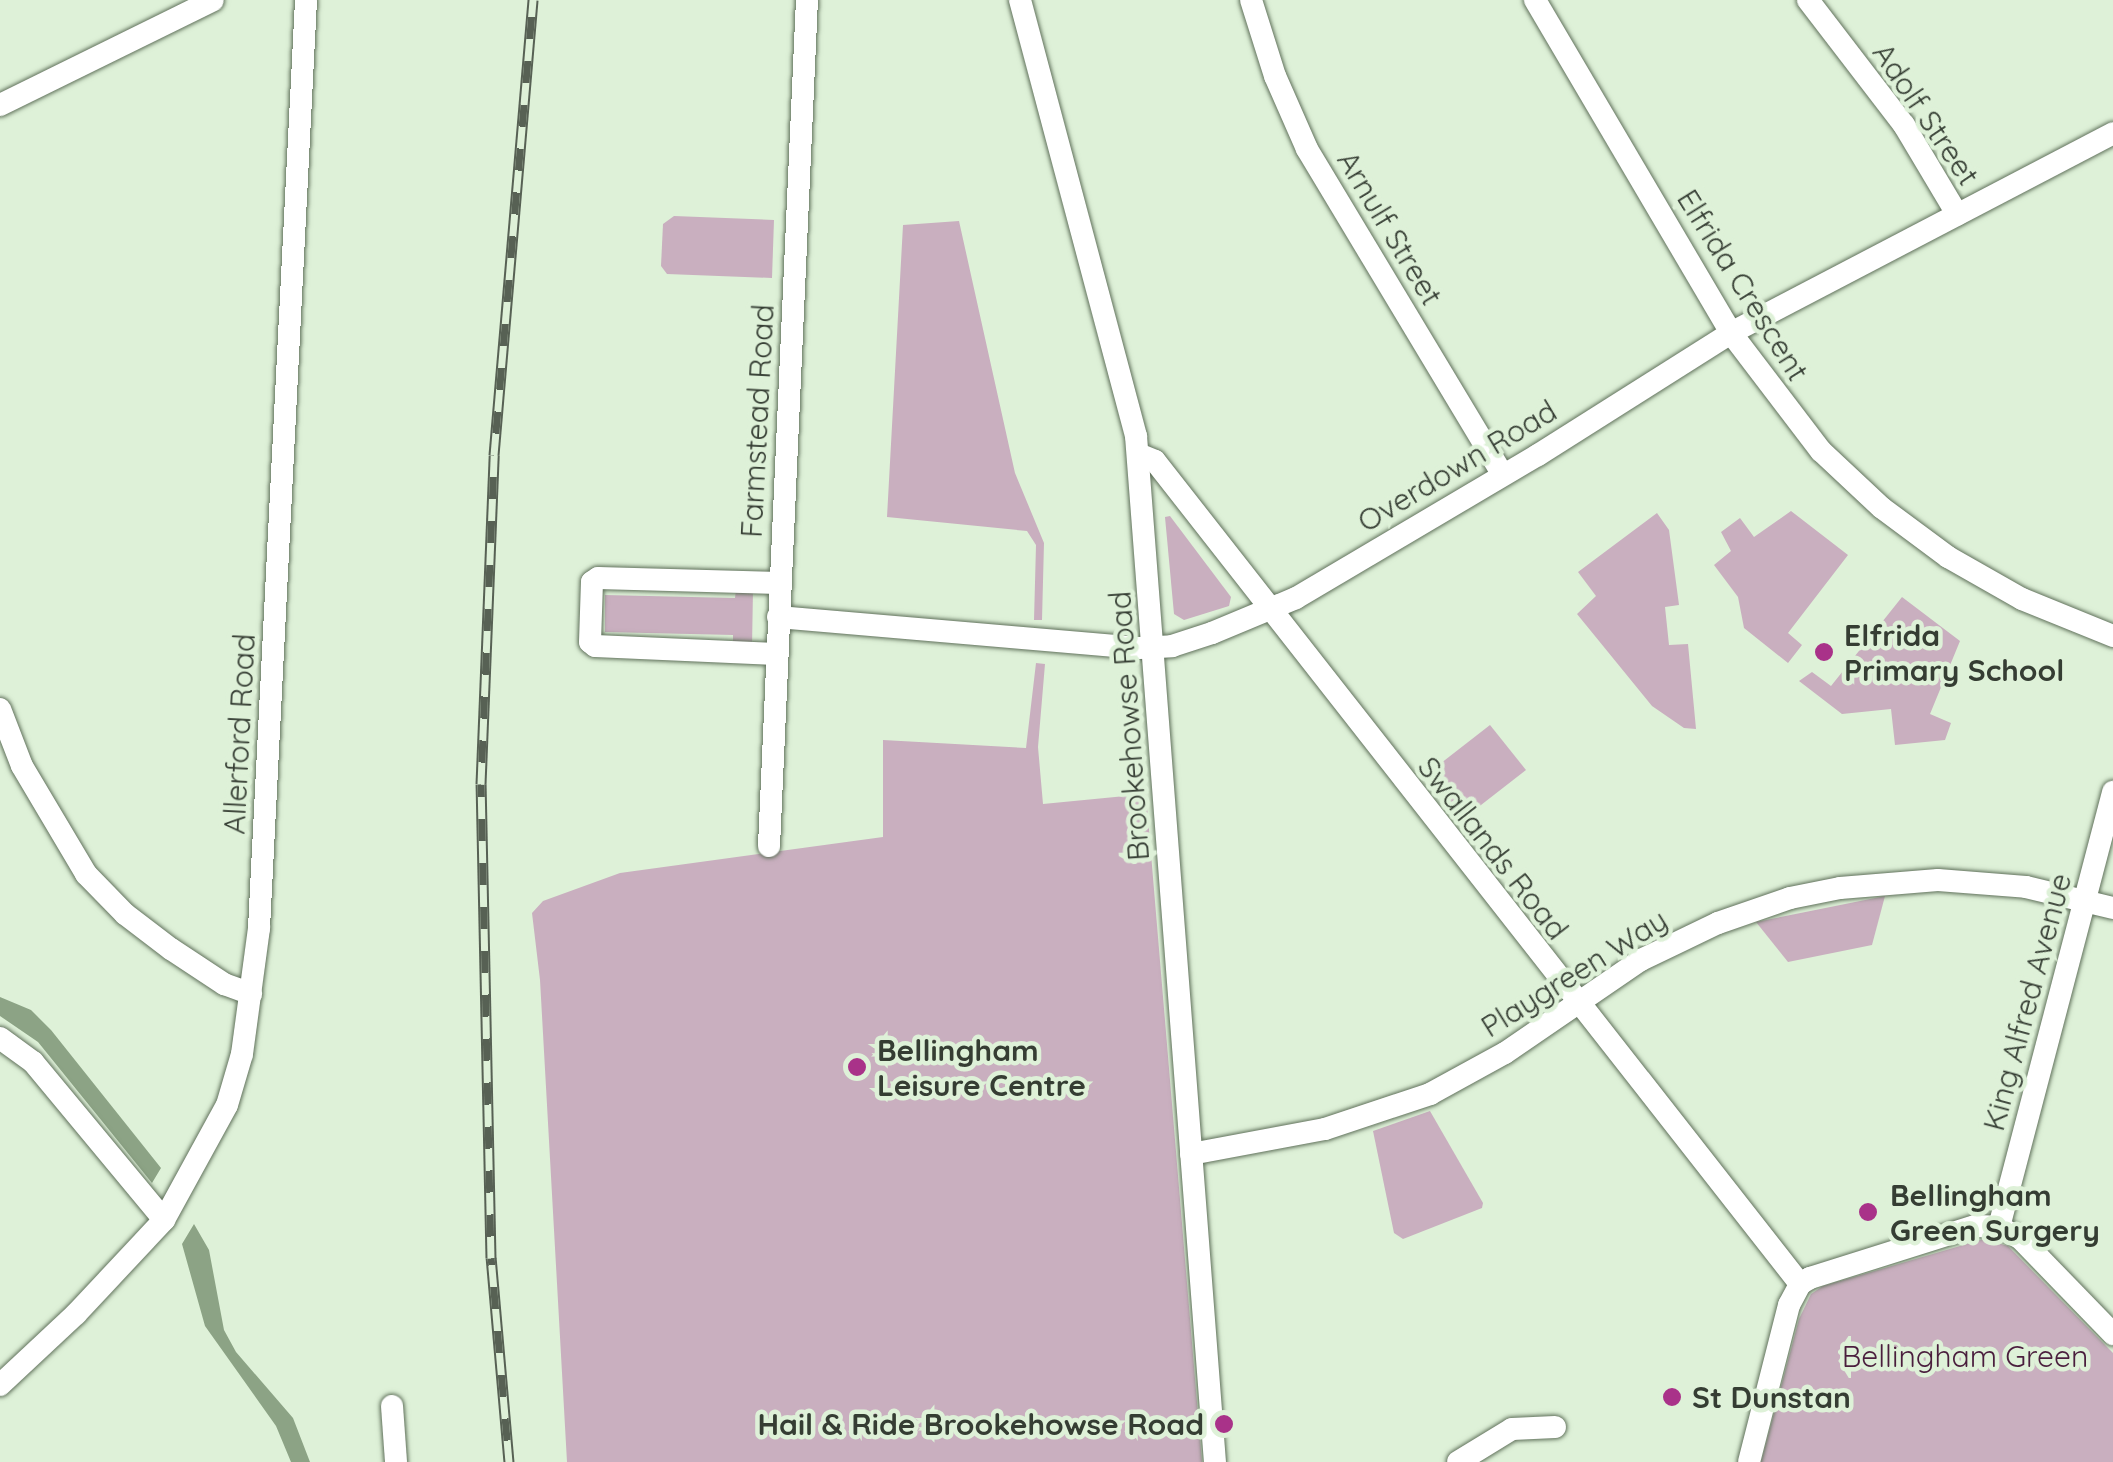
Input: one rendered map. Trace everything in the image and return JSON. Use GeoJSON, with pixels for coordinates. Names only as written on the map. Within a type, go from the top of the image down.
{"type":"FeatureCollection","features":[{"type":"Feature","properties":{"kind":"street"},"geometry":{"type":"LineString","coordinates":[[0,105],[213,0]]}},
{"type":"Feature","properties":{"kind":"street","name":"Allerford Road"},"geometry":{"type":"LineString","coordinates":[[0,1384],[76,1314],[164,1220],[227,1105],[242,1054],[259,928],[306,0]]}},
{"type":"Feature","properties":{"kind":"street","name":"Farmstead Road"},"geometry":{"type":"LineString","coordinates":[[769,846],[807,0]]}},
{"type":"Feature","properties":{"kind":"street","name":"Brookehowse Road"},"geometry":{"type":"LineString","coordinates":[[1020,0],[1138,454],[1215,1462]]}},
{"type":"Feature","properties":{"kind":"street","name":"Arnulf Street"},"geometry":{"type":"LineString","coordinates":[[1251,0],[1274,76],[1307,149],[1503,475]]}},
{"type":"Feature","properties":{"kind":"street","name":"Elfrida Crescent"},"geometry":{"type":"LineString","coordinates":[[1535,0],[1732,333],[1821,450],[1904,526],[1989,582],[2113,636]]}},
{"type":"Feature","properties":{"kind":"street","name":"Adolf Street"},"geometry":{"type":"LineString","coordinates":[[1808,0],[1904,125],[1957,214]]}},
{"type":"Feature","properties":{"kind":"street","name":"Overdown Road"},"geometry":{"type":"LineString","coordinates":[[778,617],[1152,648],[1212,634],[1270,610],[1503,475],[1732,333],[2113,133]]}},
{"type":"Feature","properties":{"kind":"street","name":"Swallands Road"},"geometry":{"type":"LineString","coordinates":[[1138,454],[1156,461],[1800,1284]]}},
{"type":"Feature","properties":{"kind":"street"},"geometry":{"type":"LineString","coordinates":[[776,654],[595,646],[590,642],[590,622],[592,582],[598,578],[778,583]]}},
{"type":"Feature","properties":{"kind":"street"},"geometry":{"type":"LineString","coordinates":[[0,709],[22,766],[86,874],[125,914],[172,949],[224,984],[251,994]]}},
{"type":"Feature","properties":{"kind":"street","name":"King Alfred Avenue"},"geometry":{"type":"LineString","coordinates":[[2000,1227],[2113,792]]}},
{"type":"Feature","properties":{"kind":"street","name":"Playgreen Way"},"geometry":{"type":"LineString","coordinates":[[1192,1154],[1285,1139],[1398,1107],[1476,1070],[1640,960],[1718,922],[1840,888],[1938,880],[1981,882],[2113,908]]}},
{"type":"Feature","properties":{"kind":"street"},"geometry":{"type":"LineString","coordinates":[[0,1038],[33,1062],[164,1220]]}},
{"type":"Feature","properties":{"kind":"street"},"geometry":{"type":"LineString","coordinates":[[1748,1462],[1789,1305],[1800,1284],[1975,1226],[2000,1227],[2020,1238],[2113,1334]]}},
{"type":"Feature","properties":{"kind":"street"},"geometry":{"type":"LineString","coordinates":[[392,1406],[396,1462]]}},
{"type":"Feature","properties":{"kind":"street"},"geometry":{"type":"LineString","coordinates":[[1458,1462],[1512,1429],[1554,1426]]}},
{"type":"Feature","properties":{"kind":"green space"},"geometry":{"type":"Polygon","coordinates":[[[674,216],[774,220],[772,278],[667,274],[661,266],[663,224],[674,216]]]}},
{"type":"Feature","properties":{"kind":"green space"},"geometry":{"type":"Polygon","coordinates":[[[959,221],[1015,473],[1044,543],[1042,620],[1034,620],[1036,545],[1027,531],[887,517],[903,225],[959,221]]]}},
{"type":"Feature","properties":{"kind":"green space"},"geometry":{"type":"Polygon","coordinates":[[[1791,511],[1848,555],[1788,633],[1802,645],[1788,663],[1744,628],[1738,597],[1714,565],[1731,551],[1721,532],[1740,518],[1754,537],[1791,511]]]}},
{"type":"Feature","properties":{"kind":"green space"},"geometry":{"type":"Polygon","coordinates":[[[1657,513],[1669,530],[1679,605],[1665,607],[1669,645],[1688,644],[1696,729],[1684,728],[1652,706],[1577,614],[1596,596],[1578,572],[1657,513]]]}},
{"type":"Feature","properties":{"kind":"green space"},"geometry":{"type":"Polygon","coordinates":[[[1170,516],[1231,597],[1229,606],[1184,620],[1174,614],[1165,517],[1170,516]]]}},
{"type":"Feature","properties":{"kind":"green space"},"geometry":{"type":"Polygon","coordinates":[[[736,589],[753,590],[752,647],[733,646],[733,635],[605,632],[605,595],[735,598],[736,589]]]}},
{"type":"Feature","properties":{"kind":"green space"},"geometry":{"type":"Polygon","coordinates":[[[1902,597],[1960,641],[1930,714],[1951,723],[1945,740],[1895,745],[1891,709],[1842,714],[1799,681],[1812,672],[1831,686],[1902,597]]]}},
{"type":"Feature","properties":{"kind":"green space","name":"Bellingham Leisure Centre"},"geometry":{"type":"Polygon","coordinates":[[[1036,663],[1045,664],[1038,747],[1043,804],[1146,794],[1202,1462],[567,1462],[540,980],[532,913],[543,901],[620,873],[883,837],[883,740],[1026,748],[1036,663]]]}},
{"type":"Feature","properties":{"kind":"green space"},"geometry":{"type":"Polygon","coordinates":[[[1490,725],[1526,770],[1463,819],[1427,774],[1490,725]]]}},
{"type":"Feature","properties":{"kind":"green space"},"geometry":{"type":"Polygon","coordinates":[[[1885,896],[1872,945],[1788,962],[1756,922],[1885,896]]]}},
{"type":"Feature","properties":{"kind":"green space"},"geometry":{"type":"Polygon","coordinates":[[[1430,1111],[1483,1203],[1482,1208],[1403,1239],[1394,1233],[1373,1131],[1430,1111]]]}},
{"type":"Feature","properties":{"kind":"green space","name":"Bellingham Green"},"geometry":{"type":"Polygon","coordinates":[[[1984,1239],[2008,1246],[2113,1353],[2113,1462],[1761,1462],[1799,1319],[1811,1294],[1823,1286],[1984,1239]]]}},
{"type":"Feature","properties":{"kind":"shaded area"},"geometry":{"type":"Polygon","coordinates":[[[0,997],[31,1010],[51,1030],[161,1168],[152,1183],[38,1042],[0,1016],[0,997]]]}},
{"type":"Feature","properties":{"kind":"shaded area"},"geometry":{"type":"Polygon","coordinates":[[[194,1224],[209,1250],[224,1330],[236,1352],[293,1418],[310,1462],[291,1462],[276,1426],[205,1326],[182,1244],[194,1224]]]}},
{"type":"Feature","properties":{"kind":"railway"},"geometry":{"type":"LineString","coordinates":[[509,1462],[491,1258],[481,784],[494,455],[533,0]]}},
{"type":"Feature","properties":{"kind":"place","name":"Elfrida Primary School"},"geometry":{"type":"Point","coordinates":[1824,652]}},
{"type":"Feature","properties":{"kind":"place","name":"Bellingham Leisure Centre"},"geometry":{"type":"Point","coordinates":[857,1067]}},
{"type":"Feature","properties":{"kind":"place","name":"Bellingham Green Surgery"},"geometry":{"type":"Point","coordinates":[1868,1212]}},
{"type":"Feature","properties":{"kind":"place","name":"St Dunstan"},"geometry":{"type":"Point","coordinates":[1672,1397]}},
{"type":"Feature","properties":{"kind":"place","name":"Hail & Ride Brookehowse Road"},"geometry":{"type":"Point","coordinates":[1224,1424]}}]}
